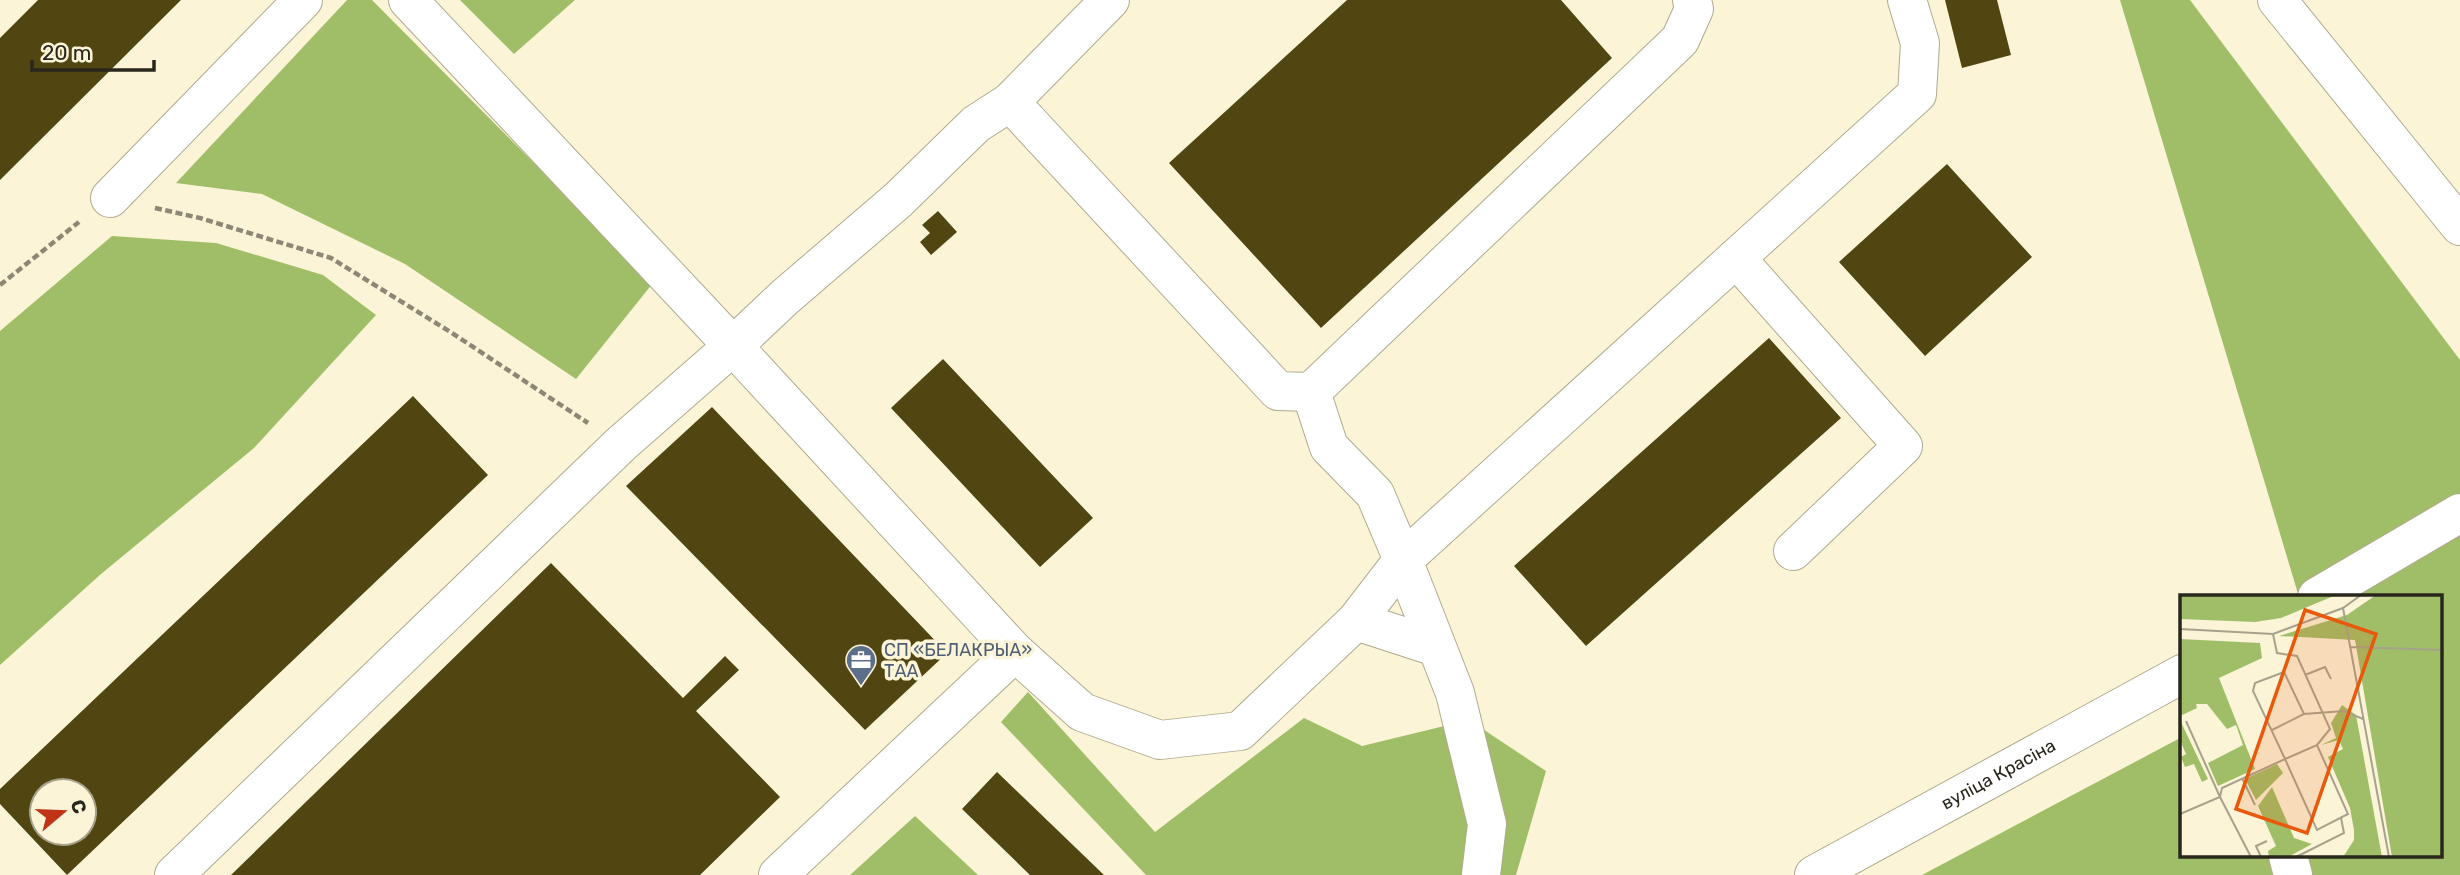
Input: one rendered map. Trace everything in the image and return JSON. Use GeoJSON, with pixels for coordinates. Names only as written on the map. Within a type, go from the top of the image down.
{"type":"FeatureCollection","features":[{"type":"Feature","properties":{"kind":"street"},"geometry":{"type":"LineString","coordinates":[[110,198],[303,0]]}},
{"type":"Feature","properties":{"kind":"street"},"geometry":{"type":"LineString","coordinates":[[408,0],[1016,652],[1082,712],[1160,740],[1240,732],[1356,621],[1403,560],[1917,94],[1920,43],[1907,0]]}},
{"type":"Feature","properties":{"kind":"street"},"geometry":{"type":"LineString","coordinates":[[174,875],[621,444],[898,200],[976,124],[1010,102],[1110,0]]}},
{"type":"Feature","properties":{"kind":"street"},"geometry":{"type":"LineString","coordinates":[[1010,102],[1278,391],[1311,392],[1680,40],[1694,9],[1692,0]]}},
{"type":"Feature","properties":{"kind":"street"},"geometry":{"type":"LineString","coordinates":[[2277,0],[2460,226]]}},
{"type":"Feature","properties":{"kind":"street"},"geometry":{"type":"LineString","coordinates":[[1737,258],[1903,446],[1793,551]]}},
{"type":"Feature","properties":{"kind":"street"},"geometry":{"type":"LineString","coordinates":[[1311,392],[1329,447],[1375,494],[1455,693],[1487,824],[1480,875]]}},
{"type":"Feature","properties":{"kind":"street"},"geometry":{"type":"LineString","coordinates":[[2320,595],[2460,513]]}},
{"type":"Feature","properties":{"kind":"street"},"geometry":{"type":"LineString","coordinates":[[1356,621],[1436,646]]}},
{"type":"Feature","properties":{"kind":"street"},"geometry":{"type":"LineString","coordinates":[[778,875],[1016,652]]}},
{"type":"Feature","properties":{"kind":"street","name":"вуліца Красіна"},"geometry":{"type":"LineString","coordinates":[[1814,875],[2180,675]]}},
{"type":"Feature","properties":{"kind":"street"},"geometry":{"type":"LineString","coordinates":[[2289,858],[2293,875]]}},
{"type":"Feature","properties":{"kind":"path"},"geometry":{"type":"LineString","coordinates":[[0,285],[110,198],[200,218],[331,258],[441,326],[621,444]]}},
{"type":"Feature","properties":{"kind":"green space"},"geometry":{"type":"Polygon","coordinates":[[[347,0],[372,0],[653,283],[576,379],[405,264],[262,194],[176,183],[347,0]]]}},
{"type":"Feature","properties":{"kind":"green space"},"geometry":{"type":"Polygon","coordinates":[[[460,0],[575,0],[514,54],[460,0]]]}},
{"type":"Feature","properties":{"kind":"green space"},"geometry":{"type":"Polygon","coordinates":[[[2120,0],[2190,0],[2460,360],[2460,875],[1922,875],[2180,738],[2180,858],[2442,858],[2442,595],[2298,595],[2120,0]]]}},
{"type":"Feature","properties":{"kind":"green space"},"geometry":{"type":"Polygon","coordinates":[[[112,236],[216,243],[323,275],[376,315],[254,448],[101,574],[0,665],[0,331],[112,236]]]}},
{"type":"Feature","properties":{"kind":"green space"},"geometry":{"type":"Polygon","coordinates":[[[1028,692],[1155,832],[1304,718],[1362,746],[1469,720],[1546,771],[1516,875],[1146,875],[1001,722],[1028,692]]]}},
{"type":"Feature","properties":{"kind":"green space"},"geometry":{"type":"Polygon","coordinates":[[[915,816],[978,875],[850,875],[915,816]]]}},
{"type":"Feature","properties":{"kind":"building"},"geometry":{"type":"Polygon","coordinates":[[[38,0],[181,0],[0,180],[0,38],[38,0]]]}},
{"type":"Feature","properties":{"kind":"building"},"geometry":{"type":"Polygon","coordinates":[[[1347,0],[1561,0],[1612,58],[1321,328],[1169,163],[1347,0]]]}},
{"type":"Feature","properties":{"kind":"building"},"geometry":{"type":"Polygon","coordinates":[[[1945,0],[1997,0],[2011,55],[1962,68],[1945,0]]]}},
{"type":"Feature","properties":{"kind":"building"},"geometry":{"type":"Polygon","coordinates":[[[1947,164],[2032,257],[1925,356],[1839,262],[1947,164]]]}},
{"type":"Feature","properties":{"kind":"building"},"geometry":{"type":"Polygon","coordinates":[[[938,211],[957,232],[931,255],[920,242],[930,233],[922,225],[938,211]]]}},
{"type":"Feature","properties":{"kind":"building"},"geometry":{"type":"Polygon","coordinates":[[[1769,338],[1841,418],[1586,646],[1514,566],[1769,338]]]}},
{"type":"Feature","properties":{"kind":"building"},"geometry":{"type":"Polygon","coordinates":[[[943,359],[1093,518],[1040,567],[891,408],[943,359]]]}},
{"type":"Feature","properties":{"kind":"building"},"geometry":{"type":"Polygon","coordinates":[[[413,396],[488,475],[98,846],[98,777],[28,777],[28,834],[0,804],[0,789],[413,396]]]}},
{"type":"Feature","properties":{"kind":"building"},"geometry":{"type":"Polygon","coordinates":[[[712,407],[947,653],[865,730],[626,486],[712,407]]]}},
{"type":"Feature","properties":{"kind":"building"},"geometry":{"type":"Polygon","coordinates":[[[551,563],[683,698],[725,656],[739,670],[696,711],[780,797],[700,875],[231,875],[551,563]]]}},
{"type":"Feature","properties":{"kind":"building"},"geometry":{"type":"Polygon","coordinates":[[[997,772],[1104,875],[1030,875],[962,809],[997,772]]]}},
{"type":"Feature","properties":{"kind":"building"},"geometry":{"type":"Polygon","coordinates":[[[41,847],[96,847],[67,875],[41,847]]]}},
{"type":"Feature","properties":{"kind":"place","name":"СП «БЕЛАКРЫА» ТАА"},"geometry":{"type":"Point","coordinates":[861,687]}}]}
